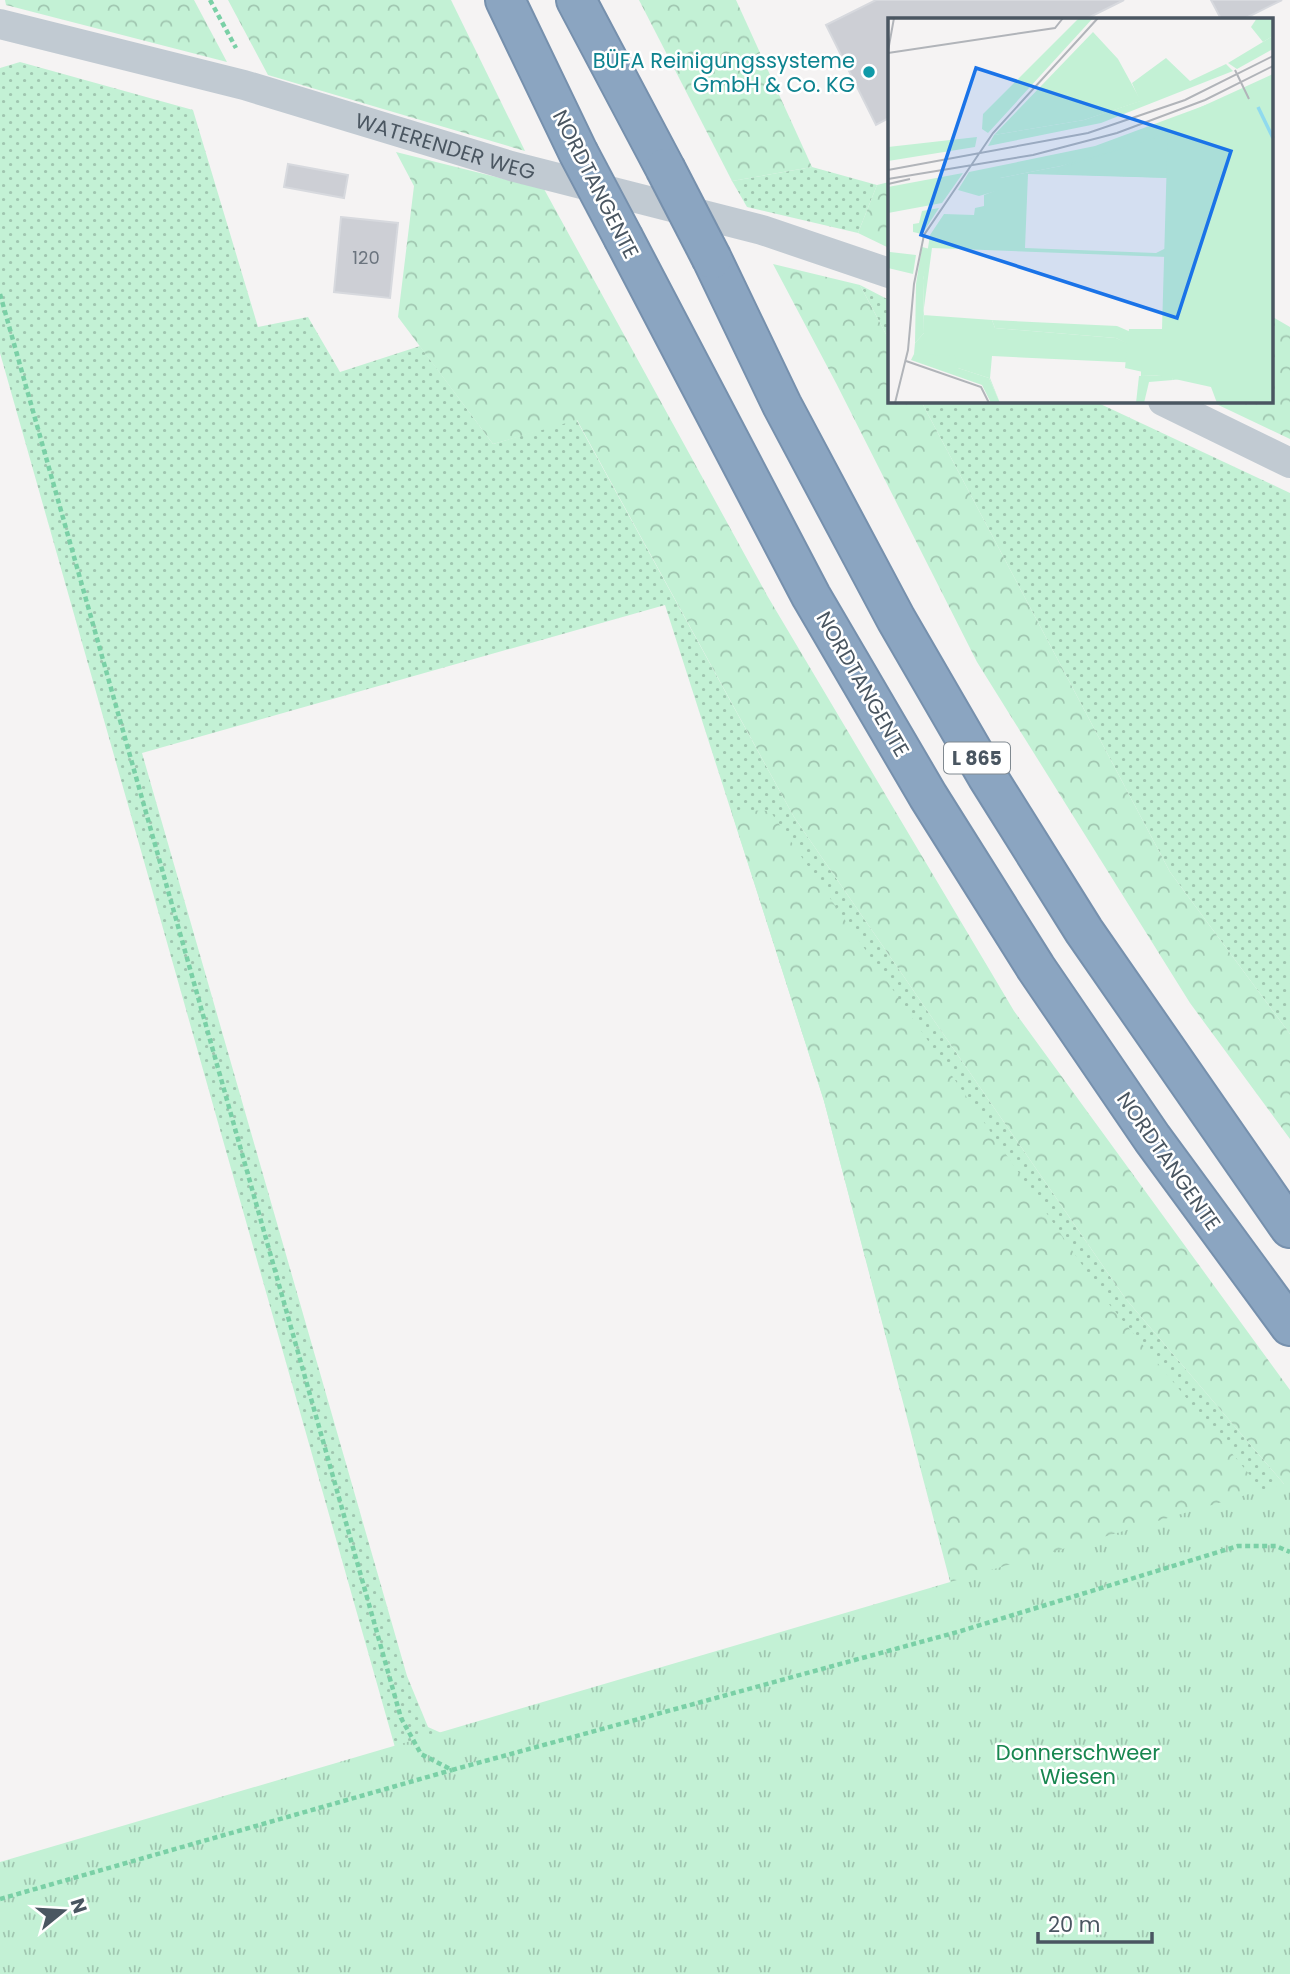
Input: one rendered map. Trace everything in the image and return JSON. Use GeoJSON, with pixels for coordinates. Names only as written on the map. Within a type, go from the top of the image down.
{"type":"FeatureCollection","features":[{"type":"Feature","properties":{"kind":"highway","name":"NORDTANGENTE"},"geometry":{"type":"LineString","coordinates":[[505,0],[578,152],[811,596],[928,796],[1036,968],[1144,1127],[1290,1326]]}},
{"type":"Feature","properties":{"kind":"highway","name":"L 865"},"geometry":{"type":"LineString","coordinates":[[576,0],[712,259],[788,417],[896,619],[987,776],[1084,931],[1290,1228]]}},
{"type":"Feature","properties":{"kind":"street","name":"WATERENDER WEG"},"geometry":{"type":"LineString","coordinates":[[0,23],[244,85],[511,166],[762,230],[888,273]]}},
{"type":"Feature","properties":{"kind":"street"},"geometry":{"type":"LineString","coordinates":[[1165,402],[1290,463]]}},
{"type":"Feature","properties":{"kind":"path"},"geometry":{"type":"LineString","coordinates":[[0,294],[401,1718],[421,1754],[452,1770]]}},
{"type":"Feature","properties":{"kind":"path"},"geometry":{"type":"LineString","coordinates":[[0,1899],[452,1770],[961,1631],[1238,1546],[1276,1546],[1290,1552]]}},
{"type":"Feature","properties":{"kind":"green space"},"geometry":{"type":"Polygon","coordinates":[[[5,0],[194,0],[227,62],[6,5],[5,0]]]}},
{"type":"Feature","properties":{"kind":"green space"},"geometry":{"type":"Polygon","coordinates":[[[228,0],[451,0],[525,151],[268,75],[228,0]]]}},
{"type":"Feature","properties":{"kind":"green space"},"geometry":{"type":"Polygon","coordinates":[[[639,0],[736,0],[812,167],[732,181],[639,0]]]}},
{"type":"Feature","properties":{"kind":"green space"},"geometry":{"type":"Polygon","coordinates":[[[20,62],[193,110],[258,327],[308,317],[340,372],[420,346],[493,444],[576,419],[794,817],[1125,1298],[1290,1491],[1290,1974],[0,1974],[400,1765],[0,353],[0,68],[20,62]],[[665,605],[142,753],[407,1676],[428,1727],[477,1749],[958,1612],[824,1101],[665,605]]]}},
{"type":"Feature","properties":{"kind":"green space"},"geometry":{"type":"Polygon","coordinates":[[[396,152],[544,189],[768,597],[1014,1011],[1290,1390],[1290,1491],[1125,1298],[794,817],[577,420],[493,444],[398,317],[414,186],[396,152]]]}},
{"type":"Feature","properties":{"kind":"green space"},"geometry":{"type":"Polygon","coordinates":[[[812,167],[877,185],[858,233],[747,207],[732,181],[812,167]]]}},
{"type":"Feature","properties":{"kind":"green space"},"geometry":{"type":"Polygon","coordinates":[[[888,182],[888,248],[858,233],[877,185],[888,182]]]}},
{"type":"Feature","properties":{"kind":"green space"},"geometry":{"type":"Polygon","coordinates":[[[773,264],[860,285],[888,338],[888,402],[922,402],[1170,872],[1290,1034],[1290,1139],[1190,1003],[977,662],[773,264]]]}},
{"type":"Feature","properties":{"kind":"green space"},"geometry":{"type":"Polygon","coordinates":[[[860,285],[888,299],[888,338],[860,285]]]}},
{"type":"Feature","properties":{"kind":"green space"},"geometry":{"type":"Polygon","coordinates":[[[1272,317],[1290,327],[1290,439],[1212,402],[1272,402],[1272,317]]]}},
{"type":"Feature","properties":{"kind":"green space"},"geometry":{"type":"Polygon","coordinates":[[[922,402],[1096,402],[1290,493],[1290,1034],[1170,872],[922,402]]]}},
{"type":"Feature","properties":{"kind":"green space"},"geometry":{"type":"Polygon","coordinates":[[[731,810],[770,811],[1109,1304],[1258,1485],[1253,1529],[959,1612],[824,1101],[731,810]]]}},
{"type":"Feature","properties":{"kind":"green space","name":"Donnerschweer Wiesen"},"geometry":{"type":"Polygon","coordinates":[[[1290,1482],[1290,1974],[0,1974],[0,1862],[1290,1482]]]}},
{"type":"Feature","properties":{"kind":"building","name":"BÜFA Reinigungssysteme GmbH & Co. KG"},"geometry":{"type":"Polygon","coordinates":[[[876,0],[1124,0],[1088,18],[888,18],[888,119],[876,125],[826,25],[876,0]]]}},
{"type":"Feature","properties":{"kind":"building"},"geometry":{"type":"Polygon","coordinates":[[[1211,0],[1282,0],[1246,18],[1220,18],[1211,0]]]}},
{"type":"Feature","properties":{"kind":"building"},"geometry":{"type":"Polygon","coordinates":[[[288,164],[348,175],[344,198],[284,187],[288,164]]]}},
{"type":"Feature","properties":{"kind":"building"},"geometry":{"type":"Polygon","coordinates":[[[341,217],[398,223],[390,298],[334,292],[341,217]]]}},
{"type":"Feature","properties":{"kind":"place","name":"BÜFA Reinigungssysteme GmbH & Co. KG"},"geometry":{"type":"Point","coordinates":[869,72]}}]}
